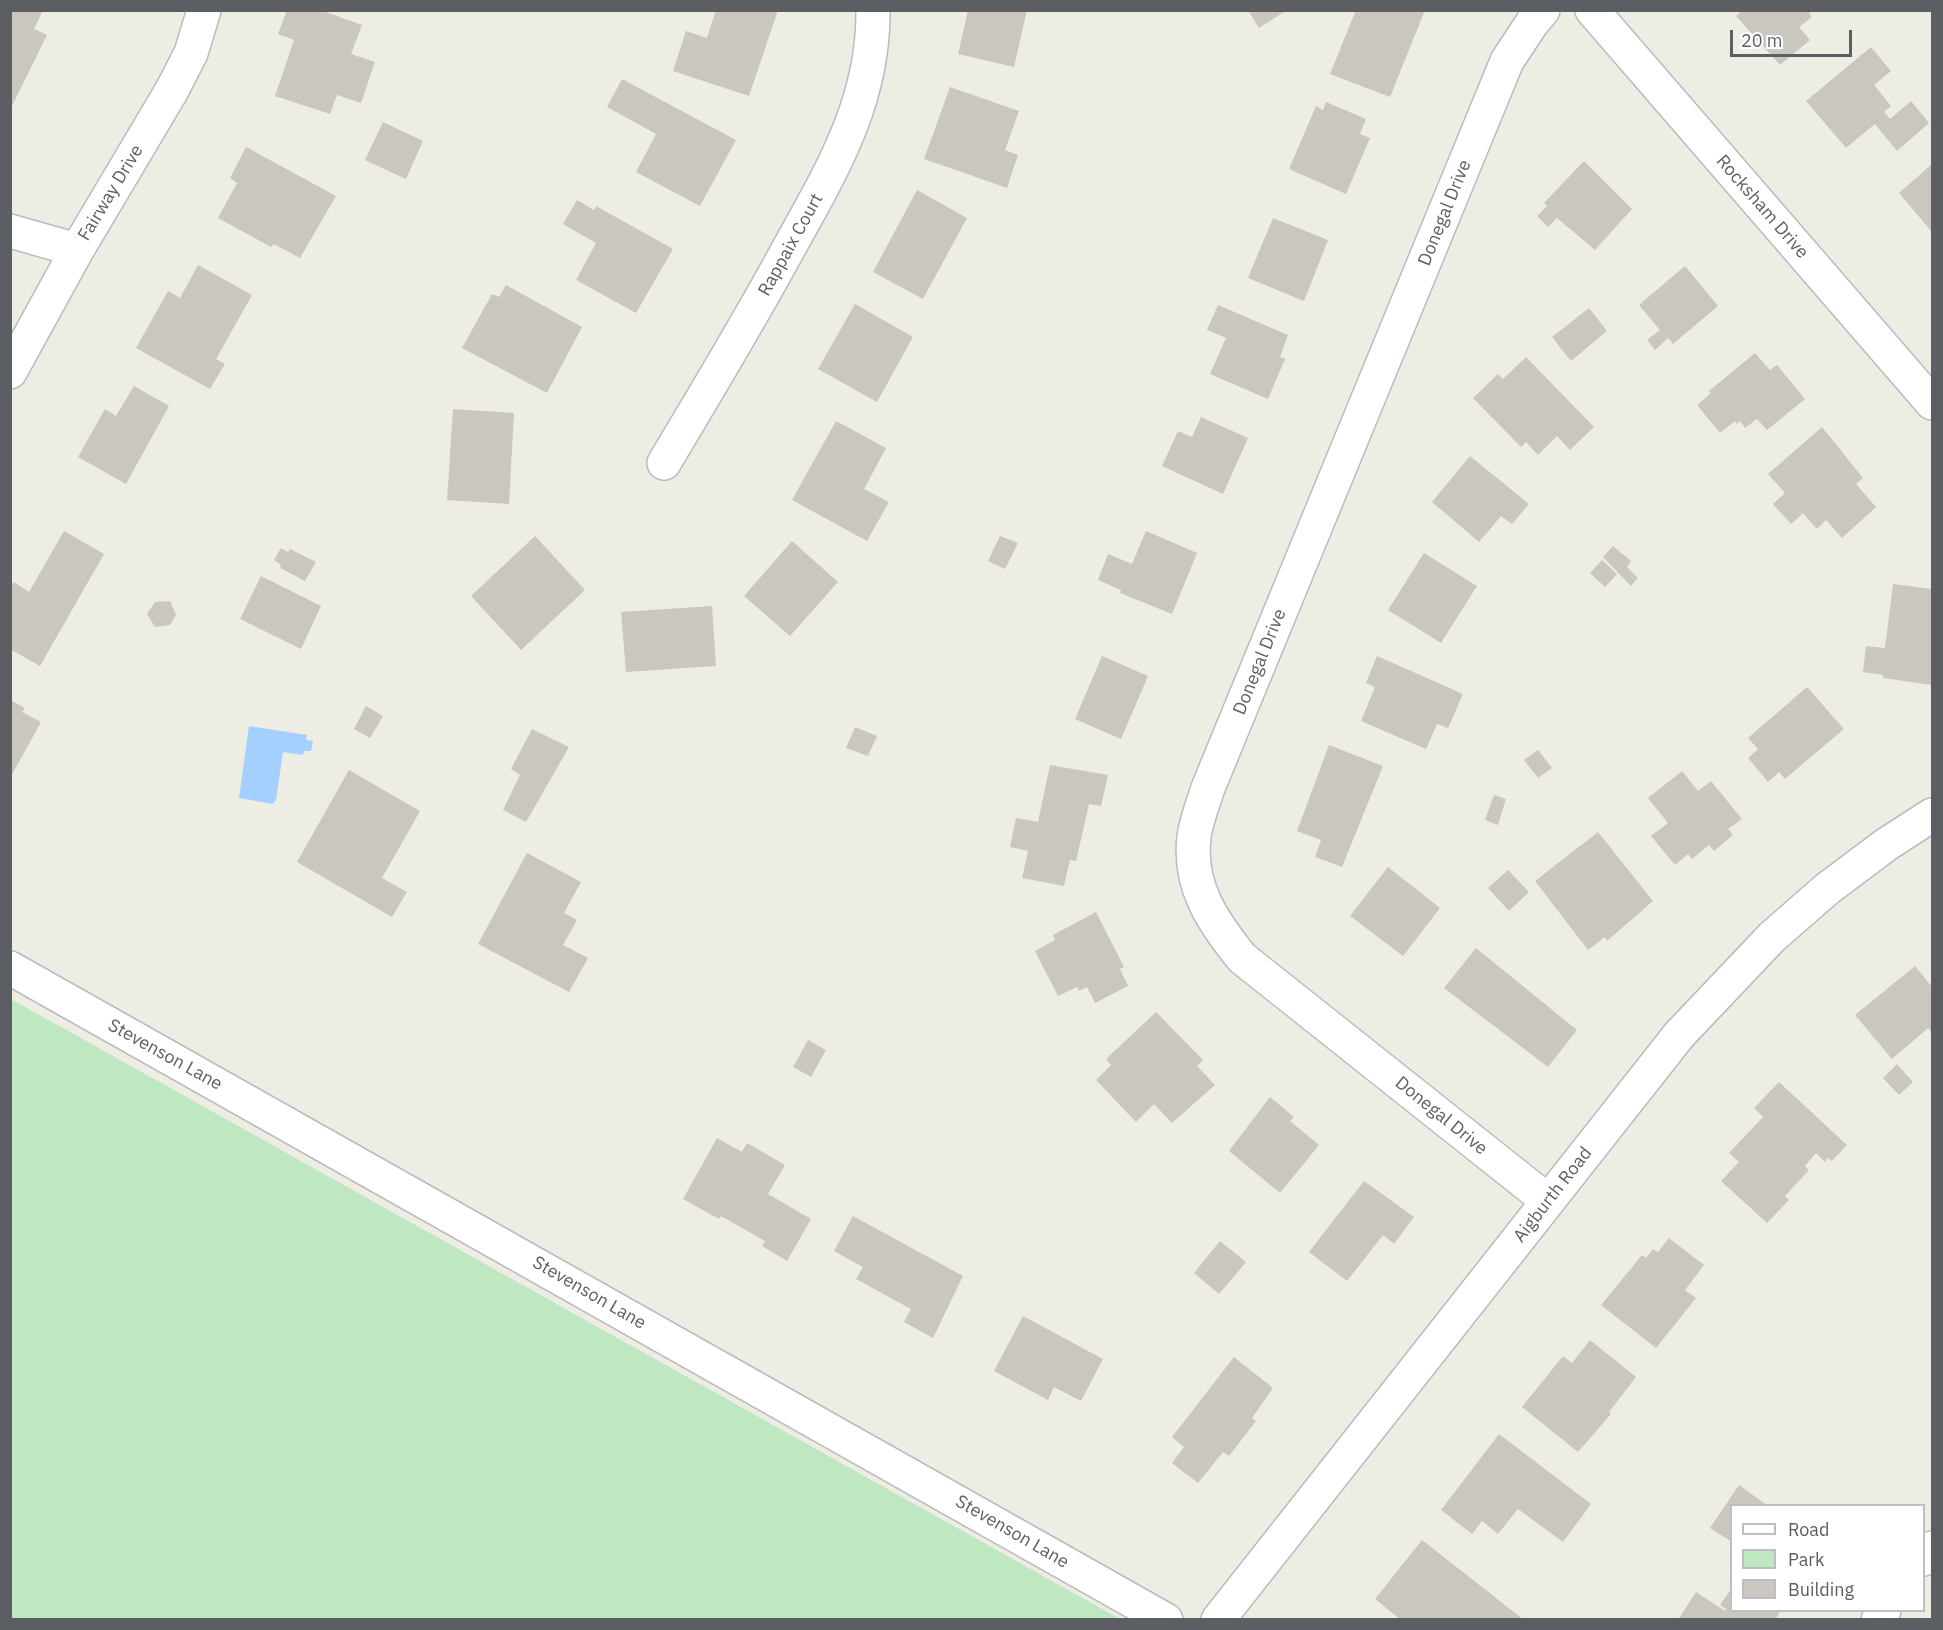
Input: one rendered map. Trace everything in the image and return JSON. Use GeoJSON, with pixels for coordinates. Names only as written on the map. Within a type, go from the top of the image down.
{"type":"FeatureCollection","features":[{"type":"Feature","properties":{"kind":"street","name":"Fairway Drive"},"geometry":{"type":"LineString","coordinates":[[10,372],[77,250],[177,81],[192,53],[204,10]]}},
{"type":"Feature","properties":{"kind":"street","name":"Rappaix Court"},"geometry":{"type":"LineString","coordinates":[[664,463],[756,309],[833,169],[855,120],[868,76],[873,10]]}},
{"type":"Feature","properties":{"kind":"street","name":"Donegal Drive"},"geometry":{"type":"LineString","coordinates":[[1543,10],[1507,61],[1208,788],[1194,838],[1196,880],[1214,923],[1242,958],[1548,1201]]}},
{"type":"Feature","properties":{"kind":"street","name":"Rocksham Drive"},"geometry":{"type":"LineString","coordinates":[[1592,10],[1932,403]]}},
{"type":"Feature","properties":{"kind":"street"},"geometry":{"type":"LineString","coordinates":[[10,231],[77,250]]}},
{"type":"Feature","properties":{"kind":"street","name":"Aigburth Road"},"geometry":{"type":"LineString","coordinates":[[1218,1620],[1679,1035],[1772,937],[1827,889],[1887,844],[1932,815]]}},
{"type":"Feature","properties":{"kind":"street","name":"Stevenson Lane"},"geometry":{"type":"LineString","coordinates":[[10,968],[1166,1620]]}},
{"type":"Feature","properties":{"kind":"green space"},"geometry":{"type":"Polygon","coordinates":[[[10,999],[63,1028],[1120,1619],[11,1619],[10,999]]]}},
{"type":"Feature","properties":{"kind":"water"},"geometry":{"type":"Polygon","coordinates":[[[249,726],[307,735],[306,740],[313,741],[311,751],[304,751],[303,755],[283,752],[276,800],[273,804],[239,798],[249,726]]]}},
{"type":"Feature","properties":{"kind":"building"},"geometry":{"type":"Polygon","coordinates":[[[10,10],[43,10],[34,29],[47,35],[10,110],[10,10]]]}},
{"type":"Feature","properties":{"kind":"building"},"geometry":{"type":"Polygon","coordinates":[[[287,10],[320,10],[362,25],[351,54],[375,62],[361,103],[337,95],[330,114],[275,96],[294,40],[278,34],[287,10]]]}},
{"type":"Feature","properties":{"kind":"building"},"geometry":{"type":"Polygon","coordinates":[[[716,10],[778,10],[749,96],[673,71],[686,31],[707,38],[716,10]]]}},
{"type":"Feature","properties":{"kind":"building"},"geometry":{"type":"Polygon","coordinates":[[[968,10],[1027,10],[1014,67],[958,54],[968,10]]]}},
{"type":"Feature","properties":{"kind":"building"},"geometry":{"type":"Polygon","coordinates":[[[1248,10],[1287,10],[1259,28],[1248,10]]]}},
{"type":"Feature","properties":{"kind":"building"},"geometry":{"type":"Polygon","coordinates":[[[1356,10],[1425,10],[1390,97],[1330,74],[1356,10]]]}},
{"type":"Feature","properties":{"kind":"building"},"geometry":{"type":"Polygon","coordinates":[[[1742,10],[1813,10],[1809,14],[1812,17],[1799,27],[1810,40],[1780,65],[1736,16],[1742,10]]]}},
{"type":"Feature","properties":{"kind":"building"},"geometry":{"type":"Polygon","coordinates":[[[1871,47],[1891,71],[1874,85],[1891,106],[1884,112],[1890,119],[1911,101],[1929,123],[1897,151],[1875,124],[1846,148],[1806,101],[1871,47]]]}},
{"type":"Feature","properties":{"kind":"building"},"geometry":{"type":"Polygon","coordinates":[[[622,79],[736,140],[700,206],[636,172],[656,134],[607,107],[622,79]]]}},
{"type":"Feature","properties":{"kind":"building"},"geometry":{"type":"Polygon","coordinates":[[[950,87],[1019,111],[1005,150],[1018,155],[1007,188],[924,159],[950,87]]]}},
{"type":"Feature","properties":{"kind":"building"},"geometry":{"type":"Polygon","coordinates":[[[1326,102],[1366,119],[1360,134],[1370,138],[1346,194],[1289,169],[1316,106],[1323,110],[1326,102]]]}},
{"type":"Feature","properties":{"kind":"building"},"geometry":{"type":"Polygon","coordinates":[[[383,122],[423,141],[406,179],[365,160],[383,122]]]}},
{"type":"Feature","properties":{"kind":"building"},"geometry":{"type":"Polygon","coordinates":[[[246,147],[336,196],[300,258],[274,244],[271,247],[218,218],[237,183],[230,178],[246,147]]]}},
{"type":"Feature","properties":{"kind":"building"},"geometry":{"type":"Polygon","coordinates":[[[1584,161],[1632,209],[1595,250],[1557,218],[1548,227],[1537,216],[1547,206],[1544,203],[1584,161]]]}},
{"type":"Feature","properties":{"kind":"building"},"geometry":{"type":"Polygon","coordinates":[[[1932,164],[1932,232],[1899,193],[1932,164]]]}},
{"type":"Feature","properties":{"kind":"building"},"geometry":{"type":"Polygon","coordinates":[[[917,190],[967,218],[923,299],[873,272],[917,190]]]}},
{"type":"Feature","properties":{"kind":"building"},"geometry":{"type":"Polygon","coordinates":[[[577,200],[594,210],[596,206],[673,249],[636,313],[576,280],[596,243],[563,224],[577,200]]]}},
{"type":"Feature","properties":{"kind":"building"},"geometry":{"type":"Polygon","coordinates":[[[1273,218],[1328,240],[1304,301],[1248,278],[1273,218]]]}},
{"type":"Feature","properties":{"kind":"building"},"geometry":{"type":"Polygon","coordinates":[[[198,265],[252,295],[216,359],[225,364],[210,389],[136,348],[168,291],[180,298],[198,265]]]}},
{"type":"Feature","properties":{"kind":"building"},"geometry":{"type":"Polygon","coordinates":[[[1685,266],[1718,306],[1673,344],[1668,338],[1655,350],[1647,340],[1660,330],[1639,305],[1685,266]]]}},
{"type":"Feature","properties":{"kind":"building"},"geometry":{"type":"Polygon","coordinates":[[[506,285],[582,327],[547,393],[462,348],[492,294],[499,297],[506,285]]]}},
{"type":"Feature","properties":{"kind":"building"},"geometry":{"type":"Polygon","coordinates":[[[855,304],[913,337],[877,402],[818,369],[855,304]]]}},
{"type":"Feature","properties":{"kind":"building"},"geometry":{"type":"Polygon","coordinates":[[[1218,305],[1288,335],[1280,357],[1285,359],[1268,399],[1210,374],[1226,338],[1207,330],[1218,305]]]}},
{"type":"Feature","properties":{"kind":"building"},"geometry":{"type":"Polygon","coordinates":[[[1589,308],[1607,331],[1571,361],[1552,337],[1589,308]]]}},
{"type":"Feature","properties":{"kind":"building"},"geometry":{"type":"Polygon","coordinates":[[[1755,353],[1770,370],[1777,365],[1805,399],[1767,430],[1757,419],[1745,428],[1740,421],[1737,424],[1735,421],[1720,433],[1697,405],[1711,393],[1709,391],[1755,353]]]}},
{"type":"Feature","properties":{"kind":"building"},"geometry":{"type":"Polygon","coordinates":[[[1526,357],[1594,427],[1570,450],[1557,436],[1538,455],[1526,442],[1521,447],[1473,398],[1498,374],[1503,379],[1526,357]]]}},
{"type":"Feature","properties":{"kind":"building"},"geometry":{"type":"Polygon","coordinates":[[[134,386],[169,406],[126,484],[78,457],[105,409],[116,416],[134,386]]]}},
{"type":"Feature","properties":{"kind":"building"},"geometry":{"type":"Polygon","coordinates":[[[453,409],[514,413],[509,504],[447,500],[453,409]]]}},
{"type":"Feature","properties":{"kind":"building"},"geometry":{"type":"Polygon","coordinates":[[[1201,417],[1248,438],[1223,494],[1162,466],[1178,431],[1192,437],[1201,417]]]}},
{"type":"Feature","properties":{"kind":"building"},"geometry":{"type":"Polygon","coordinates":[[[836,421],[886,448],[864,489],[889,502],[867,541],[792,500],[836,421]]]}},
{"type":"Feature","properties":{"kind":"building"},"geometry":{"type":"Polygon","coordinates":[[[1822,427],[1863,478],[1856,484],[1876,507],[1842,538],[1826,520],[1817,529],[1803,513],[1791,524],[1773,504],[1785,493],[1768,474],[1822,427]]]}},
{"type":"Feature","properties":{"kind":"building"},"geometry":{"type":"Polygon","coordinates":[[[1470,456],[1529,504],[1512,524],[1501,516],[1479,542],[1432,502],[1470,456]]]}},
{"type":"Feature","properties":{"kind":"building"},"geometry":{"type":"Polygon","coordinates":[[[64,531],[104,554],[40,666],[10,649],[10,588],[14,582],[29,592],[64,531]]]}},
{"type":"Feature","properties":{"kind":"building"},"geometry":{"type":"Polygon","coordinates":[[[1146,531],[1197,553],[1172,614],[1120,593],[1121,590],[1098,580],[1108,554],[1132,564],[1146,531]]]}},
{"type":"Feature","properties":{"kind":"building"},"geometry":{"type":"Polygon","coordinates":[[[535,536],[585,590],[521,650],[471,596],[535,536]]]}},
{"type":"Feature","properties":{"kind":"building"},"geometry":{"type":"Polygon","coordinates":[[[1000,536],[1018,543],[1005,569],[988,561],[1000,536]]]}},
{"type":"Feature","properties":{"kind":"building"},"geometry":{"type":"Polygon","coordinates":[[[792,541],[838,582],[790,636],[744,596],[792,541]]]}},
{"type":"Feature","properties":{"kind":"building"},"geometry":{"type":"Polygon","coordinates":[[[1613,546],[1631,561],[1627,567],[1638,578],[1631,586],[1603,557],[1613,546]]]}},
{"type":"Feature","properties":{"kind":"building"},"geometry":{"type":"Polygon","coordinates":[[[281,548],[288,552],[290,549],[316,562],[305,581],[280,568],[281,565],[274,560],[281,548]]]}},
{"type":"Feature","properties":{"kind":"building"},"geometry":{"type":"Polygon","coordinates":[[[1424,553],[1477,586],[1441,643],[1388,610],[1424,553]]]}},
{"type":"Feature","properties":{"kind":"building"},"geometry":{"type":"Polygon","coordinates":[[[1602,560],[1617,574],[1605,587],[1590,573],[1602,560]]]}},
{"type":"Feature","properties":{"kind":"building"},"geometry":{"type":"Polygon","coordinates":[[[261,576],[321,606],[301,649],[240,619],[261,576]]]}},
{"type":"Feature","properties":{"kind":"building"},"geometry":{"type":"Polygon","coordinates":[[[1893,584],[1932,589],[1932,685],[1883,678],[1883,675],[1863,672],[1866,646],[1885,648],[1893,584]]]}},
{"type":"Feature","properties":{"kind":"building"},"geometry":{"type":"Polygon","coordinates":[[[170,601],[176,615],[170,625],[155,627],[147,614],[155,602],[170,601]]]}},
{"type":"Feature","properties":{"kind":"building"},"geometry":{"type":"Polygon","coordinates":[[[712,606],[716,666],[626,672],[621,612],[712,606]]]}},
{"type":"Feature","properties":{"kind":"building"},"geometry":{"type":"Polygon","coordinates":[[[1102,656],[1148,676],[1121,739],[1075,719],[1102,656]]]}},
{"type":"Feature","properties":{"kind":"building"},"geometry":{"type":"Polygon","coordinates":[[[1377,656],[1463,694],[1448,728],[1437,724],[1426,749],[1361,721],[1375,687],[1366,683],[1377,656]]]}},
{"type":"Feature","properties":{"kind":"building"},"geometry":{"type":"Polygon","coordinates":[[[1807,687],[1844,729],[1785,779],[1779,772],[1768,782],[1748,758],[1758,749],[1748,738],[1807,687]]]}},
{"type":"Feature","properties":{"kind":"building"},"geometry":{"type":"Polygon","coordinates":[[[10,700],[25,708],[22,712],[41,722],[10,778],[10,700]]]}},
{"type":"Feature","properties":{"kind":"building"},"geometry":{"type":"Polygon","coordinates":[[[366,706],[383,716],[370,738],[354,729],[366,706]]]}},
{"type":"Feature","properties":{"kind":"building"},"geometry":{"type":"Polygon","coordinates":[[[855,727],[877,736],[868,756],[846,748],[855,727]]]}},
{"type":"Feature","properties":{"kind":"building"},"geometry":{"type":"Polygon","coordinates":[[[532,729],[569,747],[526,822],[503,810],[520,775],[511,769],[532,729]]]}},
{"type":"Feature","properties":{"kind":"building"},"geometry":{"type":"Polygon","coordinates":[[[1329,745],[1383,766],[1342,867],[1315,857],[1321,840],[1297,831],[1329,745]]]}},
{"type":"Feature","properties":{"kind":"building"},"geometry":{"type":"Polygon","coordinates":[[[1538,750],[1552,768],[1538,778],[1524,760],[1538,750]]]}},
{"type":"Feature","properties":{"kind":"building"},"geometry":{"type":"Polygon","coordinates":[[[1050,765],[1108,775],[1101,806],[1089,804],[1076,861],[1070,860],[1064,886],[1022,878],[1028,851],[1010,847],[1016,818],[1038,822],[1050,765]]]}},
{"type":"Feature","properties":{"kind":"building"},"geometry":{"type":"Polygon","coordinates":[[[349,770],[420,811],[382,878],[407,892],[392,917],[297,862],[349,770]]]}},
{"type":"Feature","properties":{"kind":"building"},"geometry":{"type":"Polygon","coordinates":[[[1682,771],[1698,791],[1711,781],[1742,819],[1728,829],[1733,835],[1714,851],[1709,845],[1692,859],[1688,854],[1675,865],[1651,836],[1668,823],[1648,798],[1682,771]]]}},
{"type":"Feature","properties":{"kind":"building"},"geometry":{"type":"Polygon","coordinates":[[[1494,795],[1506,799],[1498,825],[1485,820],[1494,795]]]}},
{"type":"Feature","properties":{"kind":"building"},"geometry":{"type":"Polygon","coordinates":[[[1598,832],[1653,901],[1607,941],[1605,937],[1588,950],[1535,881],[1598,832]]]}},
{"type":"Feature","properties":{"kind":"building"},"geometry":{"type":"Polygon","coordinates":[[[527,853],[581,882],[564,913],[577,920],[563,945],[588,958],[569,992],[478,944],[527,853]]]}},
{"type":"Feature","properties":{"kind":"building"},"geometry":{"type":"Polygon","coordinates":[[[1388,867],[1440,908],[1403,956],[1350,916],[1388,867]]]}},
{"type":"Feature","properties":{"kind":"building"},"geometry":{"type":"Polygon","coordinates":[[[1508,870],[1529,892],[1509,911],[1488,888],[1508,870]]]}},
{"type":"Feature","properties":{"kind":"building"},"geometry":{"type":"Polygon","coordinates":[[[1096,912],[1124,967],[1120,969],[1128,986],[1095,1003],[1087,987],[1079,991],[1077,987],[1058,996],[1035,951],[1055,940],[1053,935],[1096,912]]]}},
{"type":"Feature","properties":{"kind":"building"},"geometry":{"type":"Polygon","coordinates":[[[1476,948],[1577,1030],[1548,1067],[1444,988],[1476,948]]]}},
{"type":"Feature","properties":{"kind":"building"},"geometry":{"type":"Polygon","coordinates":[[[1915,966],[1932,987],[1932,1033],[1928,1028],[1892,1059],[1855,1015],[1915,966]]]}},
{"type":"Feature","properties":{"kind":"building"},"geometry":{"type":"Polygon","coordinates":[[[1156,1012],[1203,1060],[1197,1066],[1215,1085],[1172,1123],[1154,1104],[1136,1122],[1096,1080],[1111,1065],[1106,1059],[1156,1012]]]}},
{"type":"Feature","properties":{"kind":"building"},"geometry":{"type":"Polygon","coordinates":[[[808,1040],[826,1050],[811,1077],[793,1067],[808,1040]]]}},
{"type":"Feature","properties":{"kind":"building"},"geometry":{"type":"Polygon","coordinates":[[[1897,1064],[1913,1082],[1899,1095],[1883,1078],[1897,1064]]]}},
{"type":"Feature","properties":{"kind":"building"},"geometry":{"type":"Polygon","coordinates":[[[1779,1082],[1847,1145],[1832,1161],[1828,1158],[1825,1162],[1816,1153],[1805,1166],[1809,1170],[1785,1196],[1789,1200],[1767,1223],[1721,1181],[1739,1162],[1729,1153],[1763,1117],[1754,1108],[1779,1082]]]}},
{"type":"Feature","properties":{"kind":"building"},"geometry":{"type":"Polygon","coordinates":[[[1270,1097],[1294,1117],[1290,1121],[1319,1145],[1280,1193],[1229,1151],[1270,1097]]]}},
{"type":"Feature","properties":{"kind":"building"},"geometry":{"type":"Polygon","coordinates":[[[717,1138],[742,1152],[747,1143],[785,1165],[768,1194],[811,1219],[787,1261],[762,1246],[765,1241],[721,1216],[719,1219],[683,1199],[717,1138]]]}},
{"type":"Feature","properties":{"kind":"building"},"geometry":{"type":"Polygon","coordinates":[[[1364,1181],[1414,1217],[1394,1244],[1383,1235],[1347,1281],[1309,1252],[1364,1181]]]}},
{"type":"Feature","properties":{"kind":"building"},"geometry":{"type":"Polygon","coordinates":[[[853,1216],[963,1276],[933,1338],[904,1322],[911,1309],[856,1279],[863,1267],[834,1251],[853,1216]]]}},
{"type":"Feature","properties":{"kind":"building"},"geometry":{"type":"Polygon","coordinates":[[[1669,1238],[1704,1265],[1685,1290],[1696,1298],[1656,1348],[1601,1305],[1642,1255],[1646,1258],[1653,1249],[1658,1252],[1669,1238]]]}},
{"type":"Feature","properties":{"kind":"building"},"geometry":{"type":"Polygon","coordinates":[[[1220,1241],[1246,1262],[1219,1294],[1194,1273],[1220,1241]]]}},
{"type":"Feature","properties":{"kind":"building"},"geometry":{"type":"Polygon","coordinates":[[[1023,1316],[1103,1359],[1081,1401],[1054,1387],[1048,1400],[994,1371],[1023,1316]]]}},
{"type":"Feature","properties":{"kind":"building"},"geometry":{"type":"Polygon","coordinates":[[[1590,1340],[1636,1377],[1609,1412],[1611,1414],[1578,1452],[1522,1407],[1563,1356],[1572,1363],[1590,1340]]]}},
{"type":"Feature","properties":{"kind":"building"},"geometry":{"type":"Polygon","coordinates":[[[1234,1357],[1273,1388],[1252,1418],[1256,1421],[1229,1456],[1223,1452],[1198,1483],[1172,1463],[1184,1447],[1172,1437],[1234,1357]]]}},
{"type":"Feature","properties":{"kind":"building"},"geometry":{"type":"Polygon","coordinates":[[[1499,1434],[1591,1504],[1563,1542],[1518,1509],[1498,1534],[1482,1521],[1472,1534],[1441,1510],[1499,1434]]]}},
{"type":"Feature","properties":{"kind":"building"},"geometry":{"type":"Polygon","coordinates":[[[1739,1485],[1765,1504],[1730,1504],[1730,1541],[1710,1528],[1739,1485]]]}},
{"type":"Feature","properties":{"kind":"building"},"geometry":{"type":"Polygon","coordinates":[[[1422,1540],[1524,1620],[1401,1620],[1375,1599],[1422,1540]]]}},
{"type":"Feature","properties":{"kind":"building"},"geometry":{"type":"Polygon","coordinates":[[[1730,1591],[1730,1612],[1780,1612],[1775,1620],[1678,1620],[1696,1592],[1725,1611],[1726,1609],[1720,1605],[1730,1591]]]}}]}
